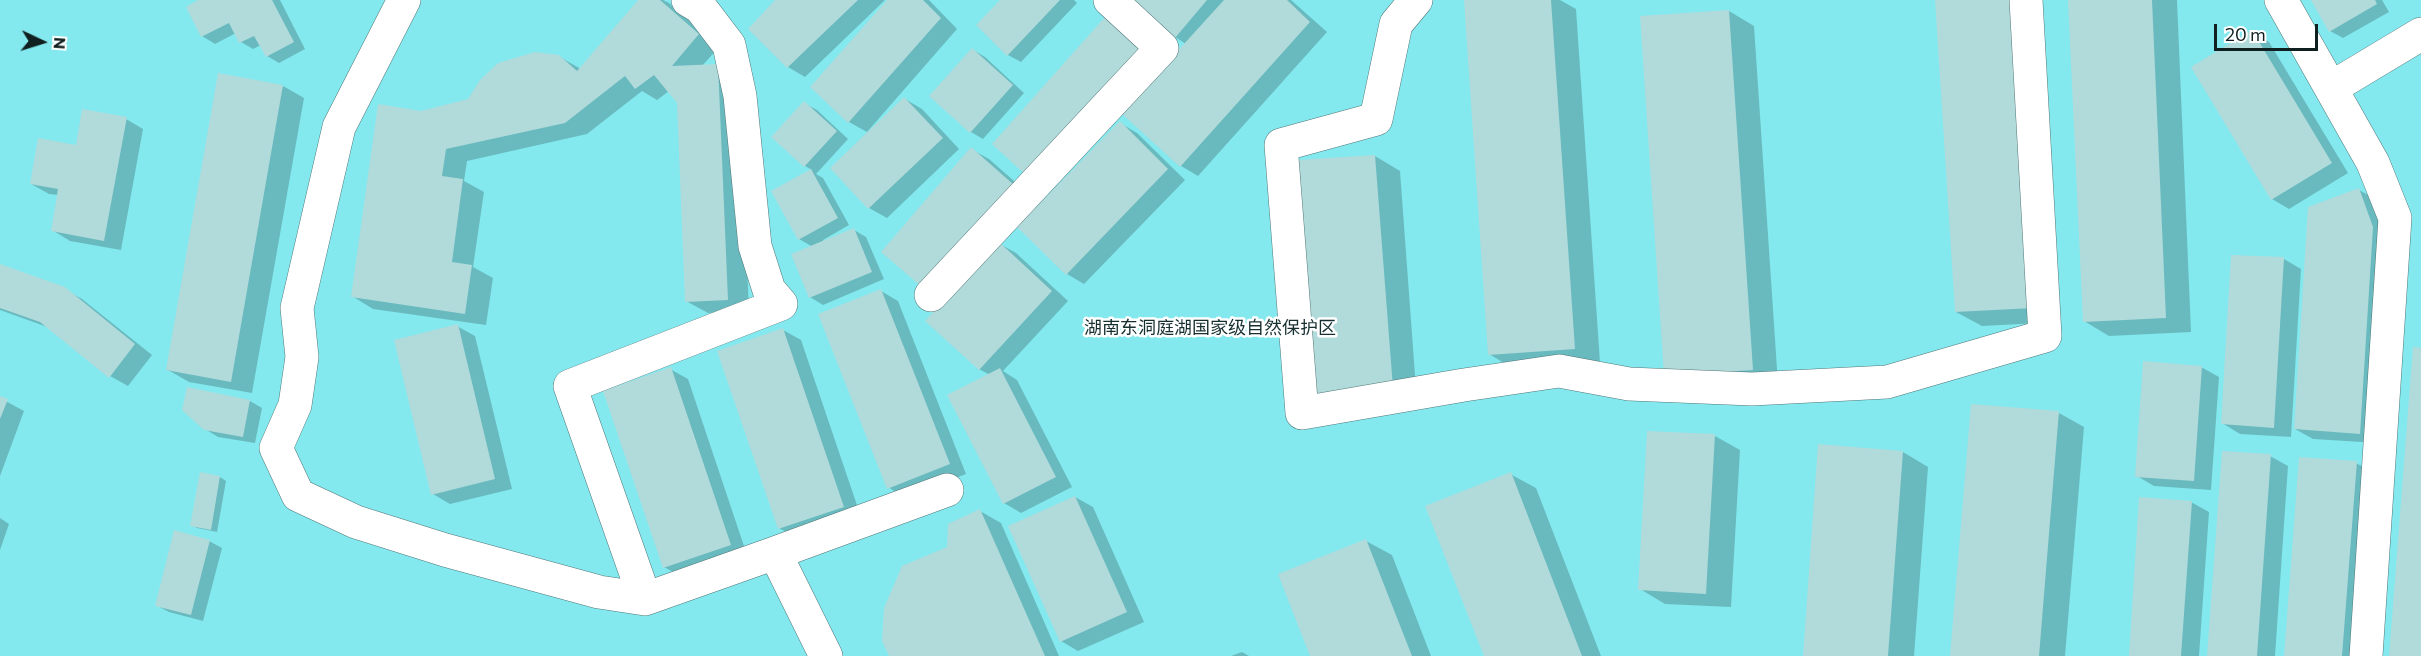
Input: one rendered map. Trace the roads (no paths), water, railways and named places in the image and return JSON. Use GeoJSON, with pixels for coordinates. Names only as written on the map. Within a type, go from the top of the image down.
{"type":"FeatureCollection","features":[{"type":"Feature","properties":{"kind":"street"},"geometry":{"type":"LineString","coordinates":[[404,0],[339,127],[297,309],[302,357],[295,405],[276,448],[298,495],[356,522],[445,550],[599,592],[645,599],[947,490]]}},
{"type":"Feature","properties":{"kind":"street"},"geometry":{"type":"LineString","coordinates":[[645,599],[570,386],[781,303],[769,290],[754,246],[740,96],[729,45],[700,7],[688,0]]}},
{"type":"Feature","properties":{"kind":"street"},"geometry":{"type":"LineString","coordinates":[[931,295],[1162,48],[1110,0]]}},
{"type":"Feature","properties":{"kind":"street"},"geometry":{"type":"LineString","coordinates":[[1416,0],[1396,24],[1376,118],[1281,145],[1302,413],[1559,371],[1629,384],[1752,389],[1887,382],[2045,336],[2026,0]]}},
{"type":"Feature","properties":{"kind":"street"},"geometry":{"type":"LineString","coordinates":[[2281,0],[2373,163],[2395,218],[2366,656]]}},
{"type":"Feature","properties":{"kind":"street"},"geometry":{"type":"LineString","coordinates":[[2331,88],[2421,34]]}},
{"type":"Feature","properties":{"kind":"street"},"geometry":{"type":"LineString","coordinates":[[2388,201],[2421,219]]}},
{"type":"Feature","properties":{"kind":"street"},"geometry":{"type":"LineString","coordinates":[[775,553],[826,656]]}},
{"type":"Feature","properties":{"kind":"park label","name":"湖南东洞庭湖国家级自然保护区"},"geometry":{"type":"Point","coordinates":[1210,328]}}]}
